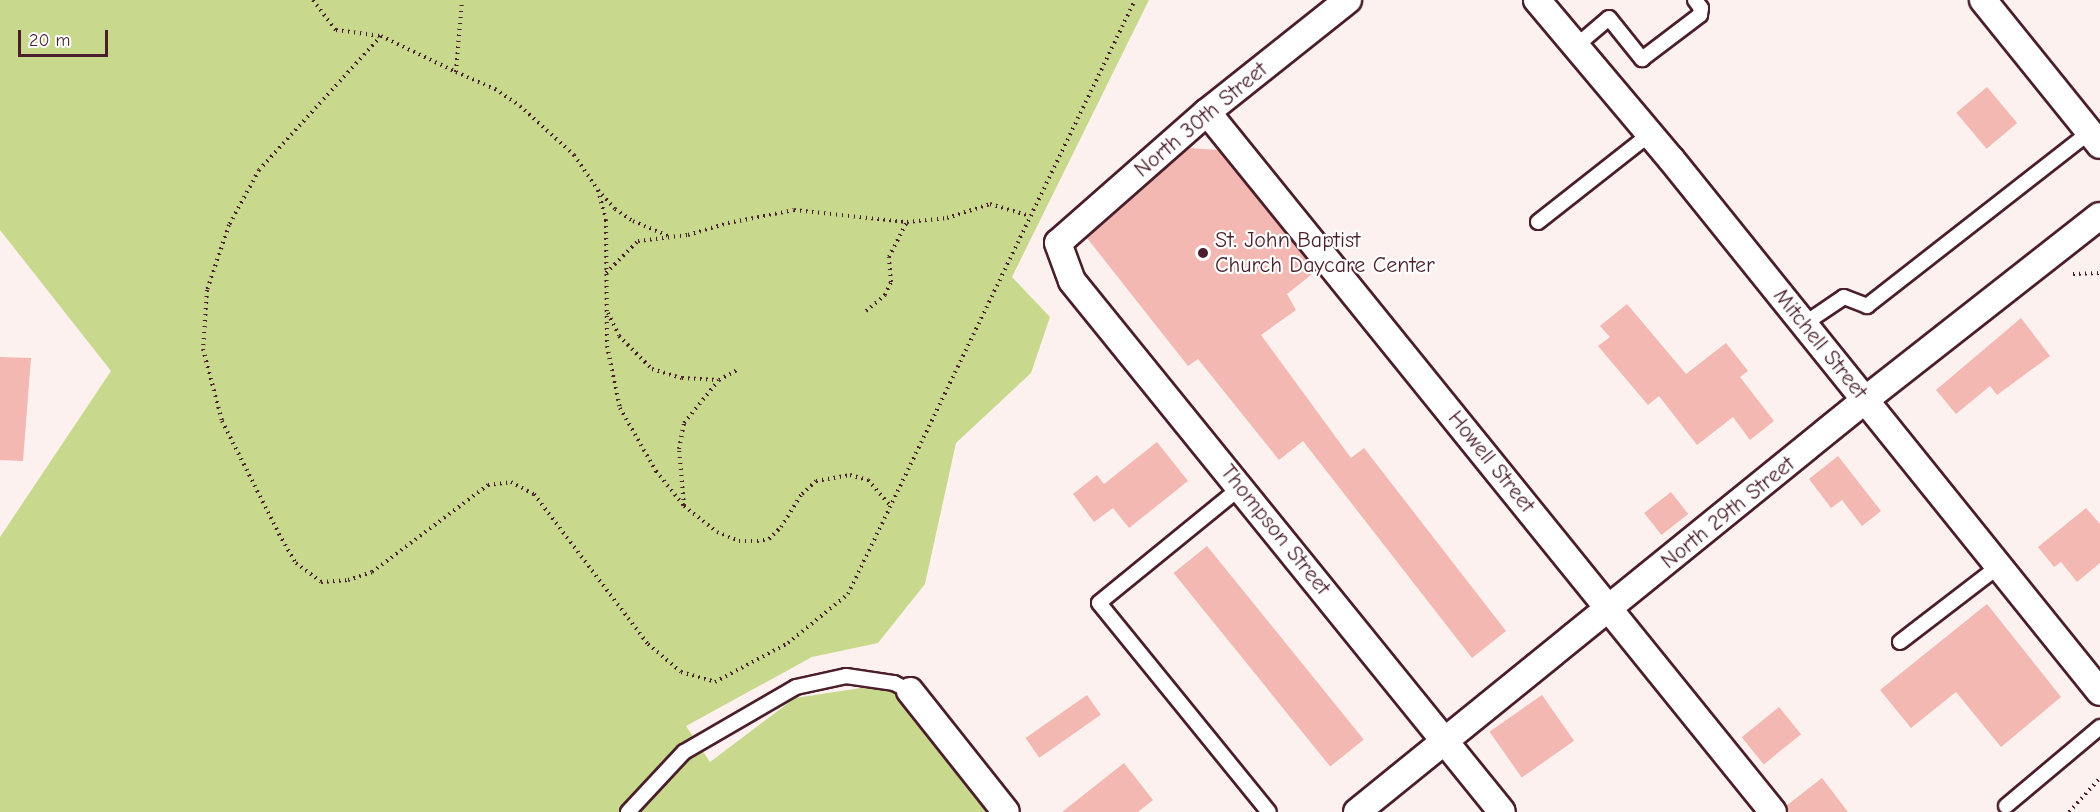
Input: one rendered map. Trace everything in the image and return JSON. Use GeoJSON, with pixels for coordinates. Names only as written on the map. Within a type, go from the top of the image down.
{"type":"FeatureCollection","features":[{"type":"Feature","properties":{"kind":"street","name":"North 30th Street"},"geometry":{"type":"LineString","coordinates":[[1058,243],[1207,112],[1348,0]]}},
{"type":"Feature","properties":{"kind":"street","name":"Mitchell Street"},"geometry":{"type":"LineString","coordinates":[[1537,0],[1650,134],[2100,692]]}},
{"type":"Feature","properties":{"kind":"street"},"geometry":{"type":"LineString","coordinates":[[1983,0],[2095,139]]}},
{"type":"Feature","properties":{"kind":"street","name":"Howell Street"},"geometry":{"type":"LineString","coordinates":[[1207,112],[1773,812]]}},
{"type":"Feature","properties":{"kind":"street","name":"North 29th Street"},"geometry":{"type":"LineString","coordinates":[[1358,812],[1444,739],[1610,609],[1865,400],[2100,216]]}},
{"type":"Feature","properties":{"kind":"street","name":"Thompson Street"},"geometry":{"type":"LineString","coordinates":[[1058,243],[1071,280],[1502,812]]}},
{"type":"Feature","properties":{"kind":"street"},"geometry":{"type":"LineString","coordinates":[[910,691],[1006,812]]}},
{"type":"Feature","properties":{"kind":"lane"},"geometry":{"type":"LineString","coordinates":[[1576,46],[1609,18],[1642,59],[1700,15],[1701,8],[1695,0]]}},
{"type":"Feature","properties":{"kind":"lane"},"geometry":{"type":"LineString","coordinates":[[1538,222],[1650,134]]}},
{"type":"Feature","properties":{"kind":"lane"},"geometry":{"type":"LineString","coordinates":[[1804,324],[1844,297],[1867,306],[2095,139]]}},
{"type":"Feature","properties":{"kind":"lane"},"geometry":{"type":"LineString","coordinates":[[1241,487],[1099,603],[1269,812]]}},
{"type":"Feature","properties":{"kind":"lane"},"geometry":{"type":"LineString","coordinates":[[1900,642],[1999,566]]}},
{"type":"Feature","properties":{"kind":"lane"},"geometry":{"type":"LineString","coordinates":[[628,812],[684,752],[796,687],[846,676],[894,683],[910,691]]}},
{"type":"Feature","properties":{"kind":"lane"},"geometry":{"type":"LineString","coordinates":[[2006,806],[2100,727]]}},
{"type":"Feature","properties":{"kind":"path"},"geometry":{"type":"LineString","coordinates":[[313,0],[336,30],[381,36],[495,89],[520,106],[574,155],[598,190],[615,209],[633,221],[670,236]]}},
{"type":"Feature","properties":{"kind":"path"},"geometry":{"type":"LineString","coordinates":[[456,72],[462,0]]}},
{"type":"Feature","properties":{"kind":"path"},"geometry":{"type":"LineString","coordinates":[[381,36],[259,170],[229,225],[207,290],[203,349],[222,421],[296,563],[321,582],[348,580],[372,572],[488,485],[511,482],[534,494],[648,644],[681,672],[715,682],[788,643],[848,594],[1135,0]]}},
{"type":"Feature","properties":{"kind":"path"},"geometry":{"type":"LineString","coordinates":[[598,190],[606,220],[607,346],[620,408],[656,471],[684,506],[717,532],[739,541],[757,541],[769,539],[816,481],[850,475],[868,480],[891,506]]}},
{"type":"Feature","properties":{"kind":"path"},"geometry":{"type":"LineString","coordinates":[[606,273],[622,252],[638,241],[688,235],[794,210],[908,222],[947,218],[990,204],[1030,216]]}},
{"type":"Feature","properties":{"kind":"path"},"geometry":{"type":"LineString","coordinates":[[866,311],[885,295],[891,282],[890,257],[908,222]]}},
{"type":"Feature","properties":{"kind":"path"},"geometry":{"type":"LineString","coordinates":[[2061,274],[2100,273]]}},
{"type":"Feature","properties":{"kind":"path"},"geometry":{"type":"LineString","coordinates":[[606,310],[619,336],[652,369],[681,378],[719,380]]}},
{"type":"Feature","properties":{"kind":"path"},"geometry":{"type":"LineString","coordinates":[[684,506],[679,459],[684,423],[719,380],[737,370]]}},
{"type":"Feature","properties":{"kind":"path"},"geometry":{"type":"LineString","coordinates":[[2069,812],[2100,778]]}},
{"type":"Feature","properties":{"kind":"green space"},"geometry":{"type":"Polygon","coordinates":[[[0,0],[1149,0],[1012,277],[1050,317],[1031,373],[956,443],[925,584],[878,643],[812,657],[686,726],[710,762],[795,698],[894,683],[1006,812],[0,812],[0,537],[111,371],[0,230],[0,0]]]}},
{"type":"Feature","properties":{"kind":"building"},"geometry":{"type":"Polygon","coordinates":[[[1987,87],[2017,123],[1987,149],[1956,113],[1987,87]]]}},
{"type":"Feature","properties":{"kind":"building","name":"St. John Baptist Church Daycare Center"},"geometry":{"type":"Polygon","coordinates":[[[1189,148],[1219,150],[1316,271],[1287,294],[1296,310],[1261,335],[1351,458],[1364,448],[1506,631],[1472,658],[1303,441],[1279,460],[1198,359],[1188,366],[1087,238],[1189,148]]]}},
{"type":"Feature","properties":{"kind":"building"},"geometry":{"type":"Polygon","coordinates":[[[1627,304],[1686,374],[1726,343],[1748,371],[1740,377],[1774,421],[1750,440],[1733,417],[1697,445],[1659,396],[1648,405],[1598,346],[1610,337],[1600,326],[1627,304]]]}},
{"type":"Feature","properties":{"kind":"building"},"geometry":{"type":"Polygon","coordinates":[[[2021,318],[2050,356],[1997,395],[1990,386],[1956,414],[1936,390],[2021,318]]]}},
{"type":"Feature","properties":{"kind":"building"},"geometry":{"type":"Polygon","coordinates":[[[0,357],[31,358],[23,461],[0,460],[0,357]]]}},
{"type":"Feature","properties":{"kind":"building"},"geometry":{"type":"Polygon","coordinates":[[[1157,442],[1188,481],[1129,528],[1113,508],[1094,522],[1073,494],[1097,475],[1104,484],[1157,442]]]}},
{"type":"Feature","properties":{"kind":"building"},"geometry":{"type":"Polygon","coordinates":[[[1838,456],[1881,511],[1862,526],[1842,500],[1831,508],[1809,479],[1838,456]]]}},
{"type":"Feature","properties":{"kind":"building"},"geometry":{"type":"Polygon","coordinates":[[[1671,492],[1688,514],[1661,535],[1644,513],[1671,492]]]}},
{"type":"Feature","properties":{"kind":"building"},"geometry":{"type":"Polygon","coordinates":[[[2086,508],[2100,524],[2100,563],[2077,582],[2061,562],[2054,567],[2038,547],[2086,508]]]}},
{"type":"Feature","properties":{"kind":"building"},"geometry":{"type":"Polygon","coordinates":[[[1207,546],[1364,740],[1330,767],[1174,573],[1207,546]]]}},
{"type":"Feature","properties":{"kind":"building"},"geometry":{"type":"Polygon","coordinates":[[[1987,604],[2061,697],[2001,747],[1956,692],[1911,728],[1880,690],[1987,604]]]}},
{"type":"Feature","properties":{"kind":"building"},"geometry":{"type":"Polygon","coordinates":[[[1087,695],[1101,715],[1039,758],[1026,738],[1087,695]]]}},
{"type":"Feature","properties":{"kind":"building"},"geometry":{"type":"Polygon","coordinates":[[[1542,695],[1574,741],[1522,778],[1490,732],[1542,695]]]}},
{"type":"Feature","properties":{"kind":"building"},"geometry":{"type":"Polygon","coordinates":[[[1779,707],[1801,734],[1764,764],[1742,737],[1779,707]]]}},
{"type":"Feature","properties":{"kind":"building"},"geometry":{"type":"Polygon","coordinates":[[[1124,763],[1153,800],[1138,812],[1062,812],[1124,763]]]}},
{"type":"Feature","properties":{"kind":"building"},"geometry":{"type":"Polygon","coordinates":[[[1822,778],[1848,812],[1788,812],[1786,806],[1822,778]]]}},
{"type":"Feature","properties":{"kind":"place","name":"St. John Baptist Church Daycare Center"},"geometry":{"type":"Point","coordinates":[1203,253]}}]}
